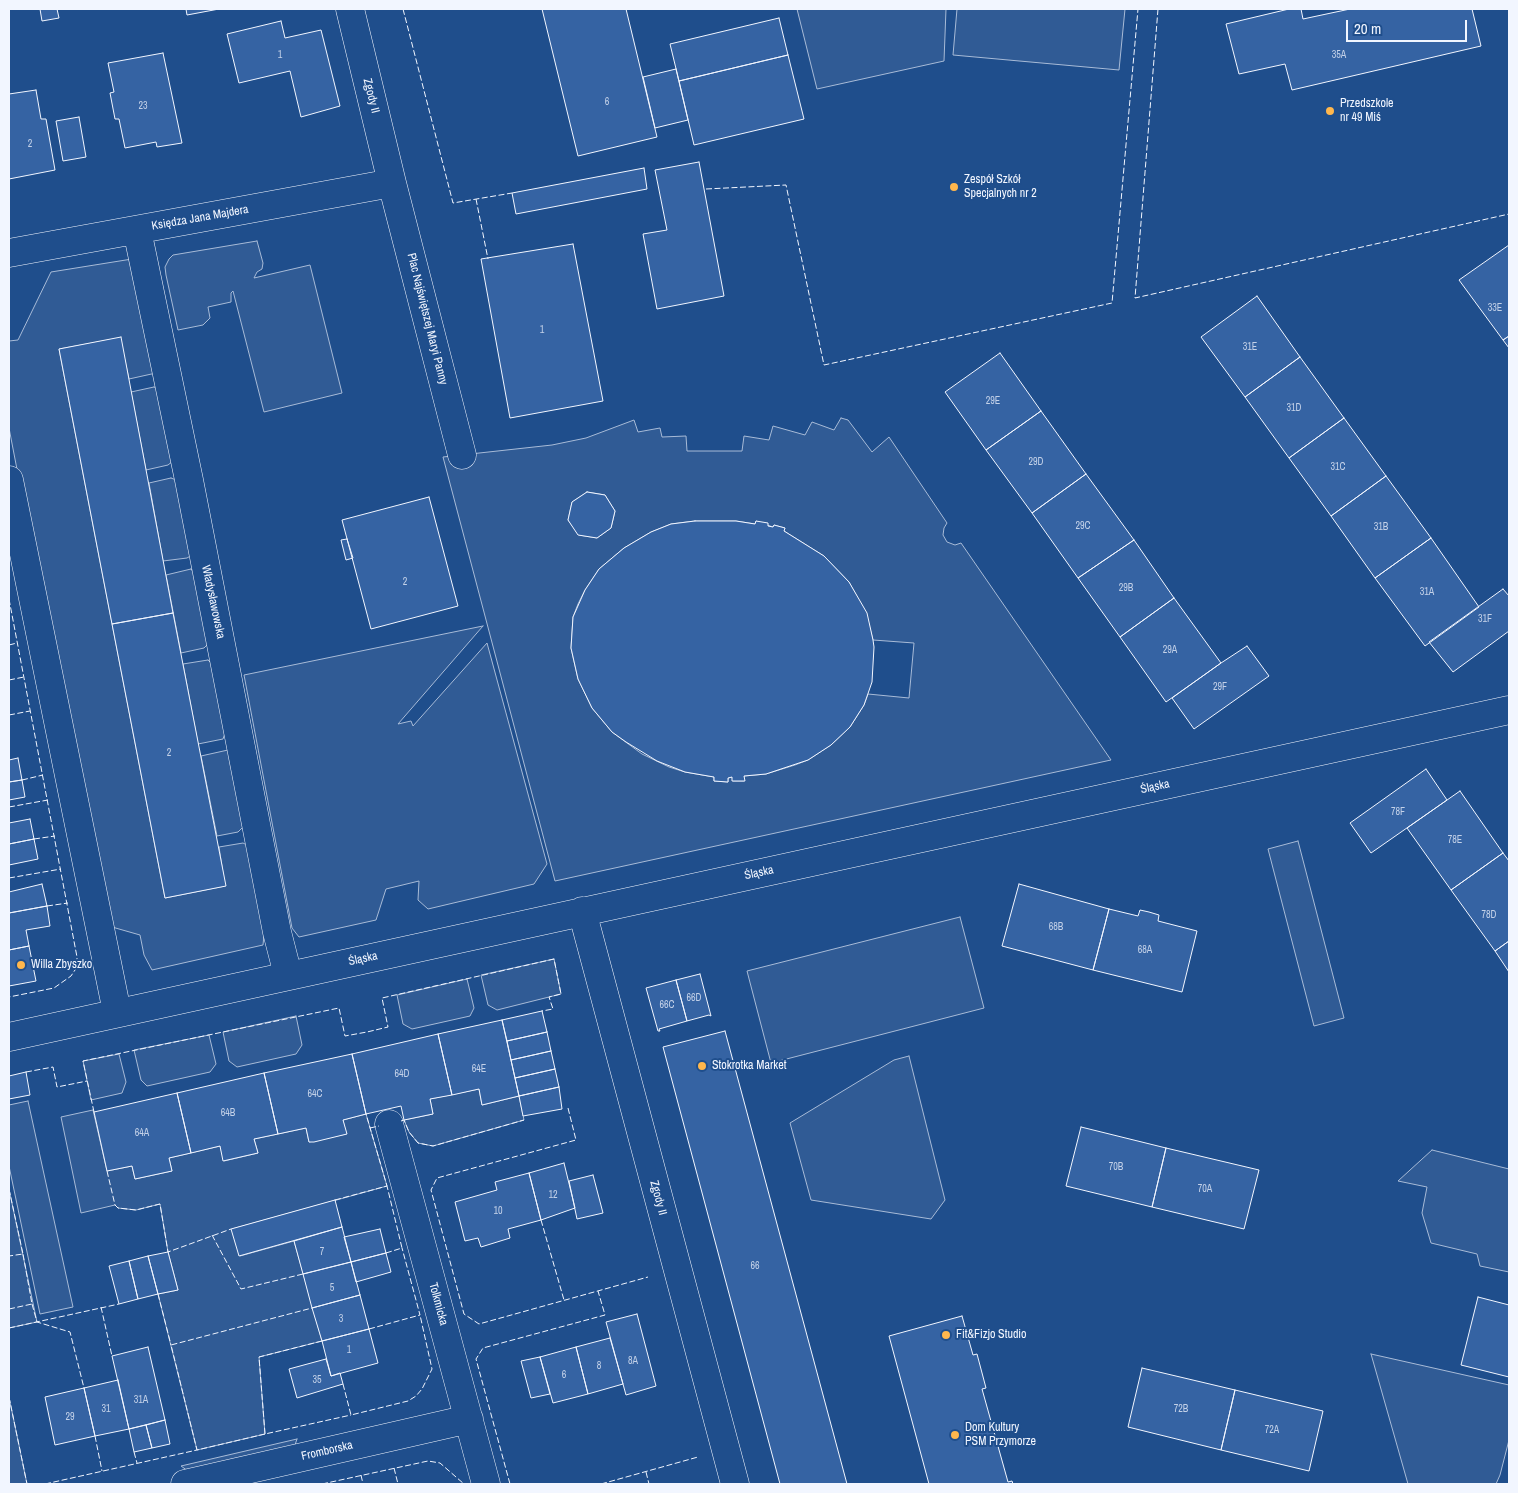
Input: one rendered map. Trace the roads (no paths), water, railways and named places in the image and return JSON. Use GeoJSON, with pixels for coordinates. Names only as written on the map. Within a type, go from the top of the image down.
{"type":"FeatureCollection","features":[{"type":"Feature","properties":{"kind":"street","name":"Zgody II"},"geometry":{"type":"LineString","coordinates":[[350,9],[392,182]]}},
{"type":"Feature","properties":{"kind":"street","name":"Księdza Jana Majdera"},"geometry":{"type":"LineString","coordinates":[[9,253],[392,182]]}},
{"type":"Feature","properties":{"kind":"street","name":"Plac Najświętszej Maryi Panny"},"geometry":{"type":"LineString","coordinates":[[392,182],[462,455]]}},
{"type":"Feature","properties":{"kind":"street","name":"Władysławowska"},"geometry":{"type":"LineString","coordinates":[[137,230],[288,975]]}},
{"type":"Feature","properties":{"kind":"street"},"geometry":{"type":"LineString","coordinates":[[9,480],[117,1012]]}},
{"type":"Feature","properties":{"kind":"street","name":"Śląska"},"geometry":{"type":"LineString","coordinates":[[9,1037],[1509,710]]}},
{"type":"Feature","properties":{"kind":"street","name":"Zgody II"},"geometry":{"type":"LineString","coordinates":[[582,911],[735,1484]]}},
{"type":"Feature","properties":{"kind":"street","name":"Tolkmicka"},"geometry":{"type":"LineString","coordinates":[[389,1124],[486,1484]]}},
{"type":"Feature","properties":{"kind":"street","name":"Fromborska"},"geometry":{"type":"LineString","coordinates":[[185,1484],[469,1419]]}},
{"type":"Feature","properties":{"kind":"place","name":"Przedszkole nr 49 Miś"},"geometry":{"type":"Point","coordinates":[1330,111]}},
{"type":"Feature","properties":{"kind":"place","name":"Zespół Szkół Specjalnych nr 2"},"geometry":{"type":"Point","coordinates":[954,187]}},
{"type":"Feature","properties":{"kind":"place","name":"Willa Zbyszko"},"geometry":{"type":"Point","coordinates":[21,965]}},
{"type":"Feature","properties":{"kind":"place","name":"Stokrotka Market"},"geometry":{"type":"Point","coordinates":[702,1066]}},
{"type":"Feature","properties":{"kind":"place","name":"Fit&Fizjo Studio"},"geometry":{"type":"Point","coordinates":[946,1335]}},
{"type":"Feature","properties":{"kind":"place","name":"Dom Kultury PSM Przymorze"},"geometry":{"type":"Point","coordinates":[955,1435]}}]}
